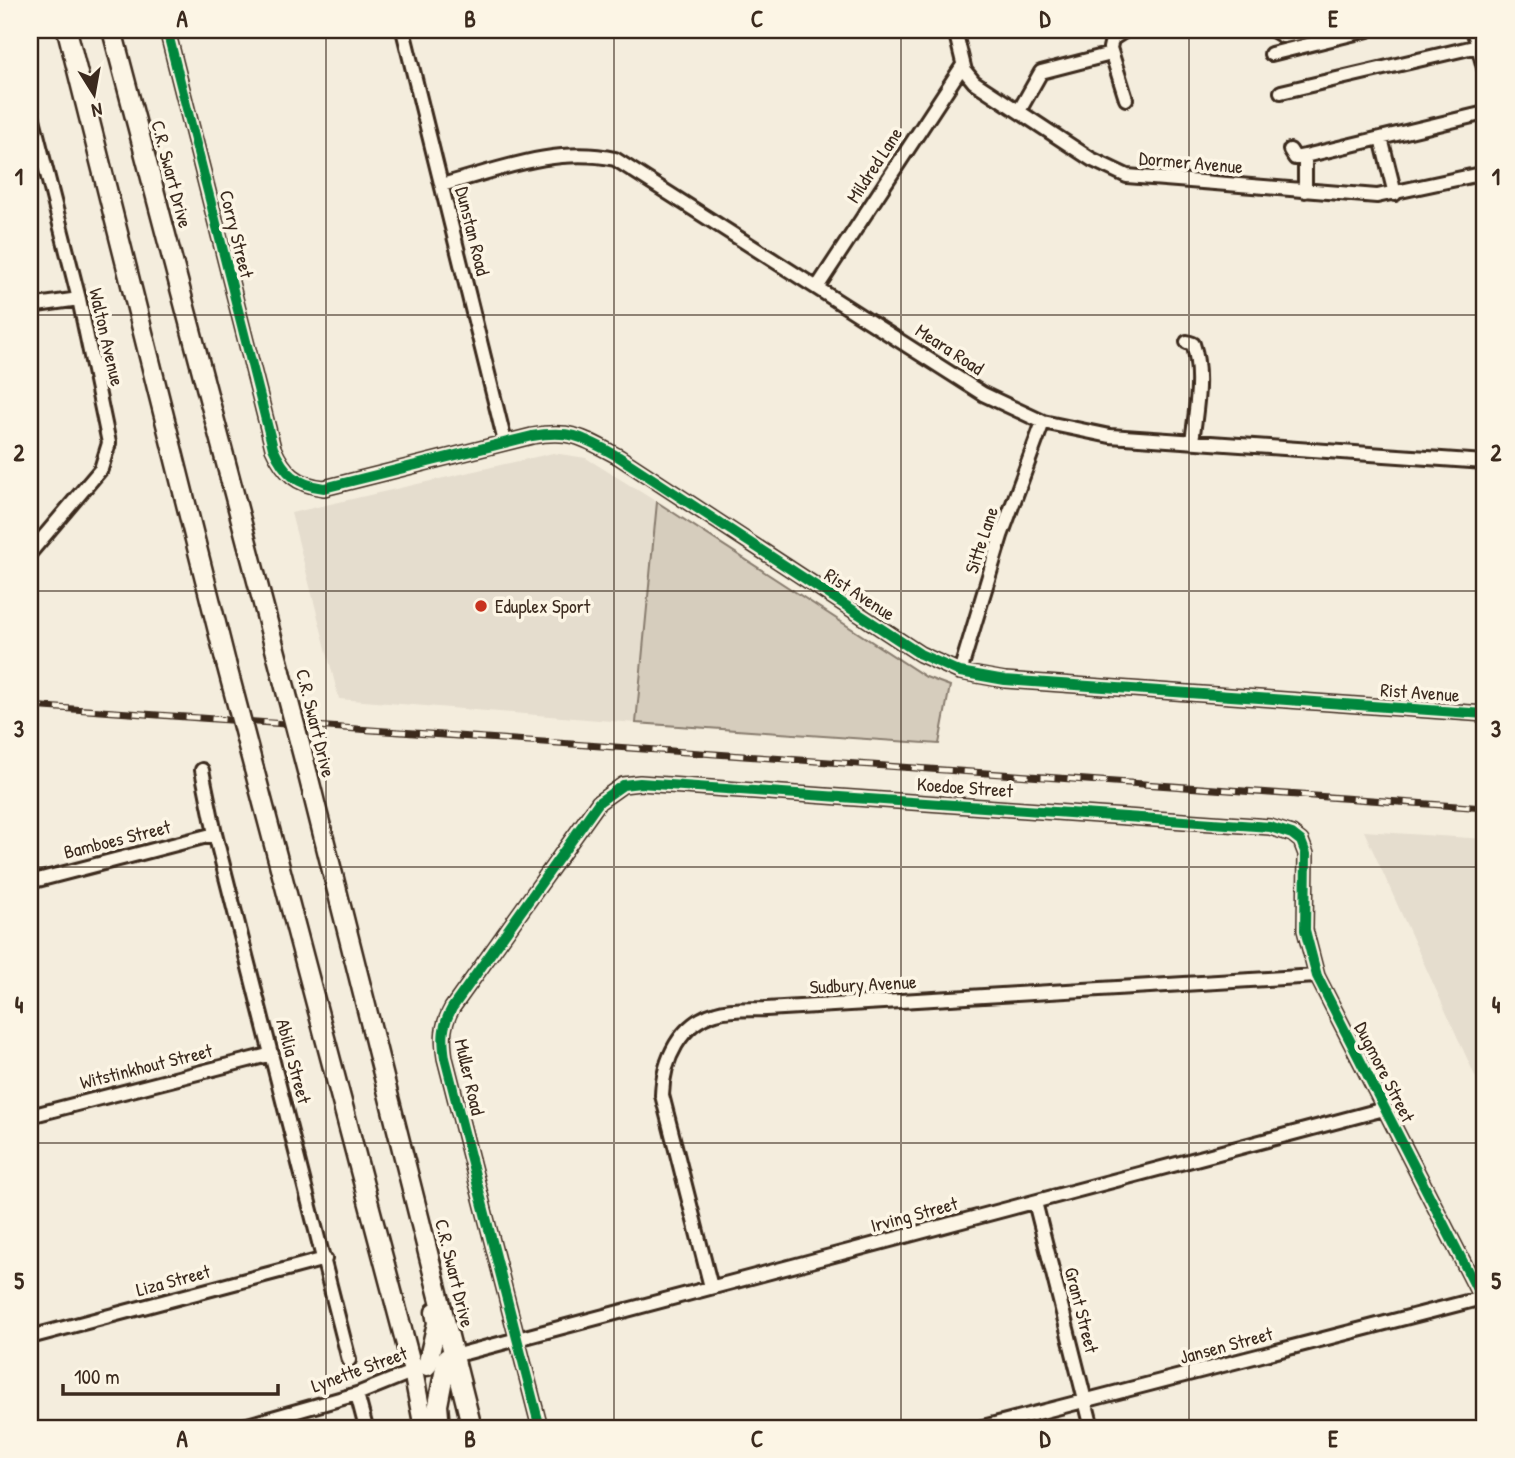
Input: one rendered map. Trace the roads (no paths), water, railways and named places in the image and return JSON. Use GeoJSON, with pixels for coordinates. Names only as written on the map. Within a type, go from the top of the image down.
{"type":"FeatureCollection","features":[{"type":"Feature","properties":{"kind":"main road"},"geometry":{"type":"LineString","coordinates":[[67,30],[226,663],[420,1368],[425,1428]]}},
{"type":"Feature","properties":{"kind":"main road","name":"C.R. Swart Drive"},"geometry":{"type":"LineString","coordinates":[[112,30],[308,775],[437,1287],[451,1357],[472,1428]]}},
{"type":"Feature","properties":{"kind":"main road"},"geometry":{"type":"LineString","coordinates":[[420,1368],[437,1323],[434,1305],[437,1287]]}},
{"type":"Feature","properties":{"kind":"main road"},"geometry":{"type":"LineString","coordinates":[[440,1428],[438,1405],[451,1357]]}},
{"type":"Feature","properties":{"kind":"street","name":"Corry Street"},"geometry":{"type":"LineString","coordinates":[[167,30],[273,448]]}},
{"type":"Feature","properties":{"kind":"street","name":"Dunstan Road"},"geometry":{"type":"LineString","coordinates":[[403,30],[505,442]]}},
{"type":"Feature","properties":{"kind":"street"},"geometry":{"type":"LineString","coordinates":[[955,30],[963,65]]}},
{"type":"Feature","properties":{"kind":"street"},"geometry":{"type":"LineString","coordinates":[[1126,30],[1112,39],[1111,54],[1126,99]]}},
{"type":"Feature","properties":{"kind":"street"},"geometry":{"type":"LineString","coordinates":[[1273,30],[1283,36],[1314,30]]}},
{"type":"Feature","properties":{"kind":"street"},"geometry":{"type":"LineString","coordinates":[[1271,54],[1368,30]]}},
{"type":"Feature","properties":{"kind":"street"},"geometry":{"type":"LineString","coordinates":[[1473,30],[1485,71]]}},
{"type":"Feature","properties":{"kind":"street"},"geometry":{"type":"LineString","coordinates":[[1281,92],[1478,46]]}},
{"type":"Feature","properties":{"kind":"street"},"geometry":{"type":"LineString","coordinates":[[1019,111],[1041,72],[1111,54]]}},
{"type":"Feature","properties":{"kind":"street","name":"Dormer Avenue"},"geometry":{"type":"LineString","coordinates":[[963,65],[974,82],[1091,159],[1127,176],[1377,196],[1485,173]]}},
{"type":"Feature","properties":{"kind":"street","name":"Mildred Lane"},"geometry":{"type":"LineString","coordinates":[[818,286],[963,65]]}},
{"type":"Feature","properties":{"kind":"street","name":"Walton Avenue"},"geometry":{"type":"LineString","coordinates":[[30,107],[79,299],[107,424],[109,450],[101,469],[30,553]]}},
{"type":"Feature","properties":{"kind":"street"},"geometry":{"type":"LineString","coordinates":[[1290,149],[1295,158],[1485,113]]}},
{"type":"Feature","properties":{"kind":"street"},"geometry":{"type":"LineString","coordinates":[[1381,138],[1395,194]]}},
{"type":"Feature","properties":{"kind":"street","name":"Meara Road"},"geometry":{"type":"LineString","coordinates":[[442,185],[548,157],[580,154],[615,159],[818,286],[983,394],[1043,422],[1110,436],[1485,462]]}},
{"type":"Feature","properties":{"kind":"street"},"geometry":{"type":"LineString","coordinates":[[1305,156],[1305,191]]}},
{"type":"Feature","properties":{"kind":"street"},"geometry":{"type":"LineString","coordinates":[[30,306],[79,299]]}},
{"type":"Feature","properties":{"kind":"street"},"geometry":{"type":"LineString","coordinates":[[1187,342],[1193,344],[1195,351],[1197,393],[1192,441]]}},
{"type":"Feature","properties":{"kind":"street","name":"Sitte Lane"},"geometry":{"type":"LineString","coordinates":[[960,672],[1001,536],[1043,422]]}},
{"type":"Feature","properties":{"kind":"street","name":"Rist Avenue"},"geometry":{"type":"LineString","coordinates":[[273,448],[280,464],[297,481],[324,488],[505,442],[556,432],[577,434],[618,457],[900,641],[936,663],[960,672],[1004,680],[1485,714]]}},
{"type":"Feature","properties":{"kind":"street","name":"Abilia Street"},"geometry":{"type":"LineString","coordinates":[[202,770],[215,834],[349,1360]]}},
{"type":"Feature","properties":{"kind":"street","name":"Koedoe Street"},"geometry":{"type":"LineString","coordinates":[[624,785],[654,782],[1270,827],[1292,834],[1301,841]]}},
{"type":"Feature","properties":{"kind":"street","name":"Muller Road"},"geometry":{"type":"LineString","coordinates":[[540,1428],[445,1058],[443,1024],[568,843],[605,796],[624,785]]}},
{"type":"Feature","properties":{"kind":"street","name":"Bamboes Street"},"geometry":{"type":"LineString","coordinates":[[30,882],[215,834]]}},
{"type":"Feature","properties":{"kind":"street","name":"Dugmore Street"},"geometry":{"type":"LineString","coordinates":[[1301,841],[1307,864],[1305,930],[1317,976],[1483,1302]]}},
{"type":"Feature","properties":{"kind":"street","name":"Sudbury Avenue"},"geometry":{"type":"LineString","coordinates":[[711,1287],[662,1095],[662,1075],[671,1052],[694,1023],[719,1012],[1317,976]]}},
{"type":"Feature","properties":{"kind":"street","name":"Witstinkhout Street"},"geometry":{"type":"LineString","coordinates":[[30,1116],[272,1054]]}},
{"type":"Feature","properties":{"kind":"street","name":"Irving Street"},"geometry":{"type":"LineString","coordinates":[[451,1357],[518,1337],[1384,1109]]}},
{"type":"Feature","properties":{"kind":"street","name":"Grant Street"},"geometry":{"type":"LineString","coordinates":[[1035,1202],[1093,1428]]}},
{"type":"Feature","properties":{"kind":"street","name":"Liza Street"},"geometry":{"type":"LineString","coordinates":[[30,1337],[325,1259]]}},
{"type":"Feature","properties":{"kind":"street","name":"Jansen Street"},"geometry":{"type":"LineString","coordinates":[[979,1428],[1483,1302]]}},
{"type":"Feature","properties":{"kind":"street","name":"Lynette Street"},"geometry":{"type":"LineString","coordinates":[[237,1428],[357,1394],[451,1357]]}},
{"type":"Feature","properties":{"kind":"street"},"geometry":{"type":"LineString","coordinates":[[357,1394],[366,1428]]}},
{"type":"Feature","properties":{"kind":"lane"},"geometry":{"type":"LineString","coordinates":[[297,1428],[318,1423],[331,1428]]}},
{"type":"Feature","properties":{"kind":"railway"},"geometry":{"type":"LineString","coordinates":[[30,706],[1485,808]]}},
{"type":"Feature","properties":{"kind":"place","name":"Eduplex Sport"},"geometry":{"type":"Point","coordinates":[481,606]}}]}
